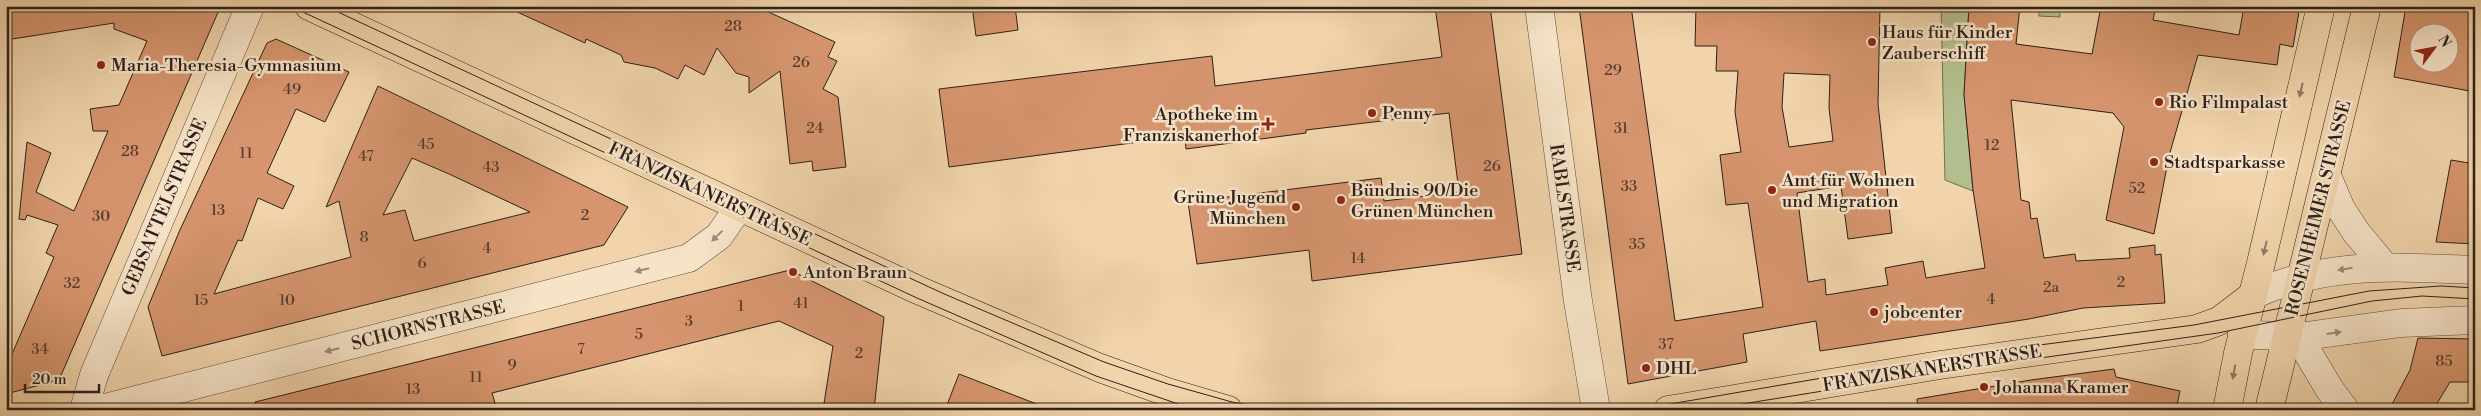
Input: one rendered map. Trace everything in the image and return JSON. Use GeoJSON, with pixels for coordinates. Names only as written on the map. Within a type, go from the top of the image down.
{"type":"FeatureCollection","features":[{"type":"Feature","properties":{"kind":"main road","name":"FRANZISKANERSTRASSE"},"geometry":{"type":"LineString","coordinates":[[309,6],[918,290],[1100,368],[1166,392],[1228,410]]}},
{"type":"Feature","properties":{"kind":"main road"},"geometry":{"type":"LineString","coordinates":[[2227,410],[2242,335],[2321,6]]}},
{"type":"Feature","properties":{"kind":"main road","name":"ROSENHEIMER STRASSE"},"geometry":{"type":"LineString","coordinates":[[2269,410],[2367,6]]}},
{"type":"Feature","properties":{"kind":"main road","name":"FRANZISKANERSTRASSE"},"geometry":{"type":"LineString","coordinates":[[1668,410],[1940,365],[2198,329],[2219,321],[2253,295]]}},
{"type":"Feature","properties":{"kind":"main road","name":"FRANZISKANERSTRASSE"},"geometry":{"type":"LineString","coordinates":[[2198,329],[2242,335]]}},
{"type":"Feature","properties":{"kind":"street","name":"GEBSATTELSTRASSE"},"geometry":{"type":"LineString","coordinates":[[84,410],[94,374],[250,6]]}},
{"type":"Feature","properties":{"kind":"street","name":"RABLSTRASSE"},"geometry":{"type":"LineString","coordinates":[[1539,6],[1578,301],[1596,410]]}},
{"type":"Feature","properties":{"kind":"street"},"geometry":{"type":"LineString","coordinates":[[2327,176],[2341,210],[2356,232],[2385,266]]}},
{"type":"Feature","properties":{"kind":"street","name":"SCHORNSTRASSE"},"geometry":{"type":"LineString","coordinates":[[97,410],[689,258],[719,236],[739,207]]}},
{"type":"Feature","properties":{"kind":"street"},"geometry":{"type":"LineString","coordinates":[[2253,295],[2279,283],[2349,268],[2385,266],[2475,270]]}},
{"type":"Feature","properties":{"kind":"street"},"geometry":{"type":"LineString","coordinates":[[2242,335],[2286,336],[2328,334],[2400,323],[2475,320]]}},
{"type":"Feature","properties":{"kind":"street"},"geometry":{"type":"LineString","coordinates":[[2308,353],[2330,390],[2345,410]]}},
{"type":"Feature","properties":{"kind":"green space"},"geometry":{"type":"Polygon","coordinates":[[[1941,6],[1969,6],[1964,94],[1973,191],[1945,180],[1941,6]]]}},
{"type":"Feature","properties":{"kind":"green space"},"geometry":{"type":"Polygon","coordinates":[[[2039,6],[2060,6],[2060,17],[2039,16],[2039,6]]]}},
{"type":"Feature","properties":{"kind":"building"},"geometry":{"type":"Polygon","coordinates":[[[6,6],[208,6],[219,10],[59,380],[6,394],[6,368],[54,257],[46,253],[58,225],[27,215],[25,220],[19,219],[27,142],[51,153],[36,192],[74,211],[108,131],[93,131],[90,109],[119,105],[147,41],[114,29],[114,23],[6,40],[6,6]]]}},
{"type":"Feature","properties":{"kind":"building"},"geometry":{"type":"Polygon","coordinates":[[[504,6],[755,6],[835,42],[828,57],[837,61],[823,89],[838,97],[846,167],[813,171],[812,161],[790,164],[780,71],[749,93],[749,77],[736,73],[717,48],[704,75],[685,65],[678,79],[655,68],[624,62],[621,55],[586,39],[585,43],[504,6]]]}},
{"type":"Feature","properties":{"kind":"building"},"geometry":{"type":"Polygon","coordinates":[[[972,6],[1015,6],[1018,30],[976,36],[972,6]]]}},
{"type":"Feature","properties":{"kind":"building"},"geometry":{"type":"Polygon","coordinates":[[[1435,6],[1490,6],[1522,254],[1312,281],[1309,250],[1197,264],[1188,202],[1381,178],[1384,201],[1459,192],[1449,113],[1306,130],[1306,133],[1186,149],[1185,136],[949,167],[939,89],[1212,56],[1215,86],[1442,57],[1435,6]]]}},
{"type":"Feature","properties":{"kind":"building"},"geometry":{"type":"Polygon","coordinates":[[[1579,6],[1631,6],[1675,321],[1763,307],[1748,203],[1726,205],[1720,155],[1741,152],[1735,112],[1738,71],[1716,71],[1717,46],[1695,46],[1696,6],[1880,6],[1878,104],[1892,233],[1848,239],[1841,186],[1797,193],[1808,282],[1825,279],[1826,295],[1888,285],[1885,268],[1923,261],[1926,278],[1985,268],[1973,190],[1964,95],[1969,6],[2020,6],[2016,44],[2092,54],[2101,6],[2156,6],[2153,20],[2239,35],[2244,6],[2300,6],[2293,47],[2280,44],[2277,65],[2198,55],[2169,156],[2154,234],[2106,220],[2124,127],[2113,113],[2011,100],[2021,200],[2029,202],[2031,219],[2037,218],[2044,258],[2075,254],[2076,261],[2130,258],[2129,248],[2155,245],[2155,255],[2161,254],[2165,303],[2083,308],[2029,319],[1820,351],[1816,321],[1743,334],[1747,362],[1628,384],[1579,6]],[[1784,73],[1782,107],[1789,147],[1833,141],[1829,108],[1830,75],[1784,73]]]}},
{"type":"Feature","properties":{"kind":"building"},"geometry":{"type":"Polygon","coordinates":[[[2406,6],[2475,6],[2475,92],[2394,77],[2406,6]]]}},
{"type":"Feature","properties":{"kind":"building"},"geometry":{"type":"Polygon","coordinates":[[[276,39],[349,72],[325,122],[296,109],[267,173],[294,186],[283,209],[258,198],[242,241],[238,240],[214,294],[351,257],[339,201],[326,207],[378,86],[628,207],[604,245],[162,356],[148,307],[179,232],[267,43],[276,39]],[[412,158],[383,215],[405,210],[414,241],[530,212],[412,158]]]}},
{"type":"Feature","properties":{"kind":"building"},"geometry":{"type":"Polygon","coordinates":[[[2451,160],[2475,164],[2475,244],[2436,242],[2451,160]]]}},
{"type":"Feature","properties":{"kind":"building"},"geometry":{"type":"Polygon","coordinates":[[[790,270],[884,317],[874,410],[823,410],[833,346],[779,321],[492,393],[497,410],[450,410],[448,406],[432,410],[256,410],[255,402],[790,270]]]}},
{"type":"Feature","properties":{"kind":"building"},"geometry":{"type":"Polygon","coordinates":[[[2418,338],[2475,339],[2475,382],[2450,382],[2433,410],[2389,410],[2410,370],[2418,338]]]}},
{"type":"Feature","properties":{"kind":"building"},"geometry":{"type":"Polygon","coordinates":[[[2114,369],[2116,377],[2180,391],[2176,410],[1918,410],[1917,399],[2031,380],[2114,369]]]}},
{"type":"Feature","properties":{"kind":"building"},"geometry":{"type":"Polygon","coordinates":[[[959,374],[1047,408],[1047,410],[945,410],[959,374]]]}},
{"type":"Feature","properties":{"kind":"tram line"},"geometry":{"type":"LineString","coordinates":[[290,6],[917,298],[1096,376],[1196,410]]}},
{"type":"Feature","properties":{"kind":"tram line"},"geometry":{"type":"LineString","coordinates":[[325,6],[942,293],[1104,362],[1168,384],[1232,402],[1274,410]]}},
{"type":"Feature","properties":{"kind":"tram line"},"geometry":{"type":"LineString","coordinates":[[1635,410],[1939,358],[2194,325],[2369,291],[2441,286],[2475,288]]}},
{"type":"Feature","properties":{"kind":"tram line"},"geometry":{"type":"LineString","coordinates":[[1705,410],[1941,372],[2218,333],[2372,301],[2422,296],[2475,299]]}},
{"type":"Feature","properties":{"kind":"place","name":"Haus für Kinder Zauberschiff"},"geometry":{"type":"Point","coordinates":[1872,42]}},
{"type":"Feature","properties":{"kind":"place","name":"Maria-Theresia-Gymnasium"},"geometry":{"type":"Point","coordinates":[101,65]}},
{"type":"Feature","properties":{"kind":"place","name":"Rio Filmpalast"},"geometry":{"type":"Point","coordinates":[2159,102]}},
{"type":"Feature","properties":{"kind":"place","name":"Penny"},"geometry":{"type":"Point","coordinates":[1372,113]}},
{"type":"Feature","properties":{"kind":"place","name":"Apotheke im Franziskanerhof"},"geometry":{"type":"Point","coordinates":[1268,124]}},
{"type":"Feature","properties":{"kind":"place","name":"Stadtsparkasse"},"geometry":{"type":"Point","coordinates":[2154,162]}},
{"type":"Feature","properties":{"kind":"place","name":"Amt für Wohnen und Migration"},"geometry":{"type":"Point","coordinates":[1772,190]}},
{"type":"Feature","properties":{"kind":"place","name":"Bündnis 90/Die Grünen München"},"geometry":{"type":"Point","coordinates":[1341,200]}},
{"type":"Feature","properties":{"kind":"place","name":"Grüne Jugend München"},"geometry":{"type":"Point","coordinates":[1296,207]}},
{"type":"Feature","properties":{"kind":"place","name":"Anton Braun"},"geometry":{"type":"Point","coordinates":[793,272]}},
{"type":"Feature","properties":{"kind":"place","name":"jobcenter"},"geometry":{"type":"Point","coordinates":[1874,312]}},
{"type":"Feature","properties":{"kind":"place","name":"DHL"},"geometry":{"type":"Point","coordinates":[1646,368]}},
{"type":"Feature","properties":{"kind":"place","name":"Johanna Kramer"},"geometry":{"type":"Point","coordinates":[1984,387]}}]}
